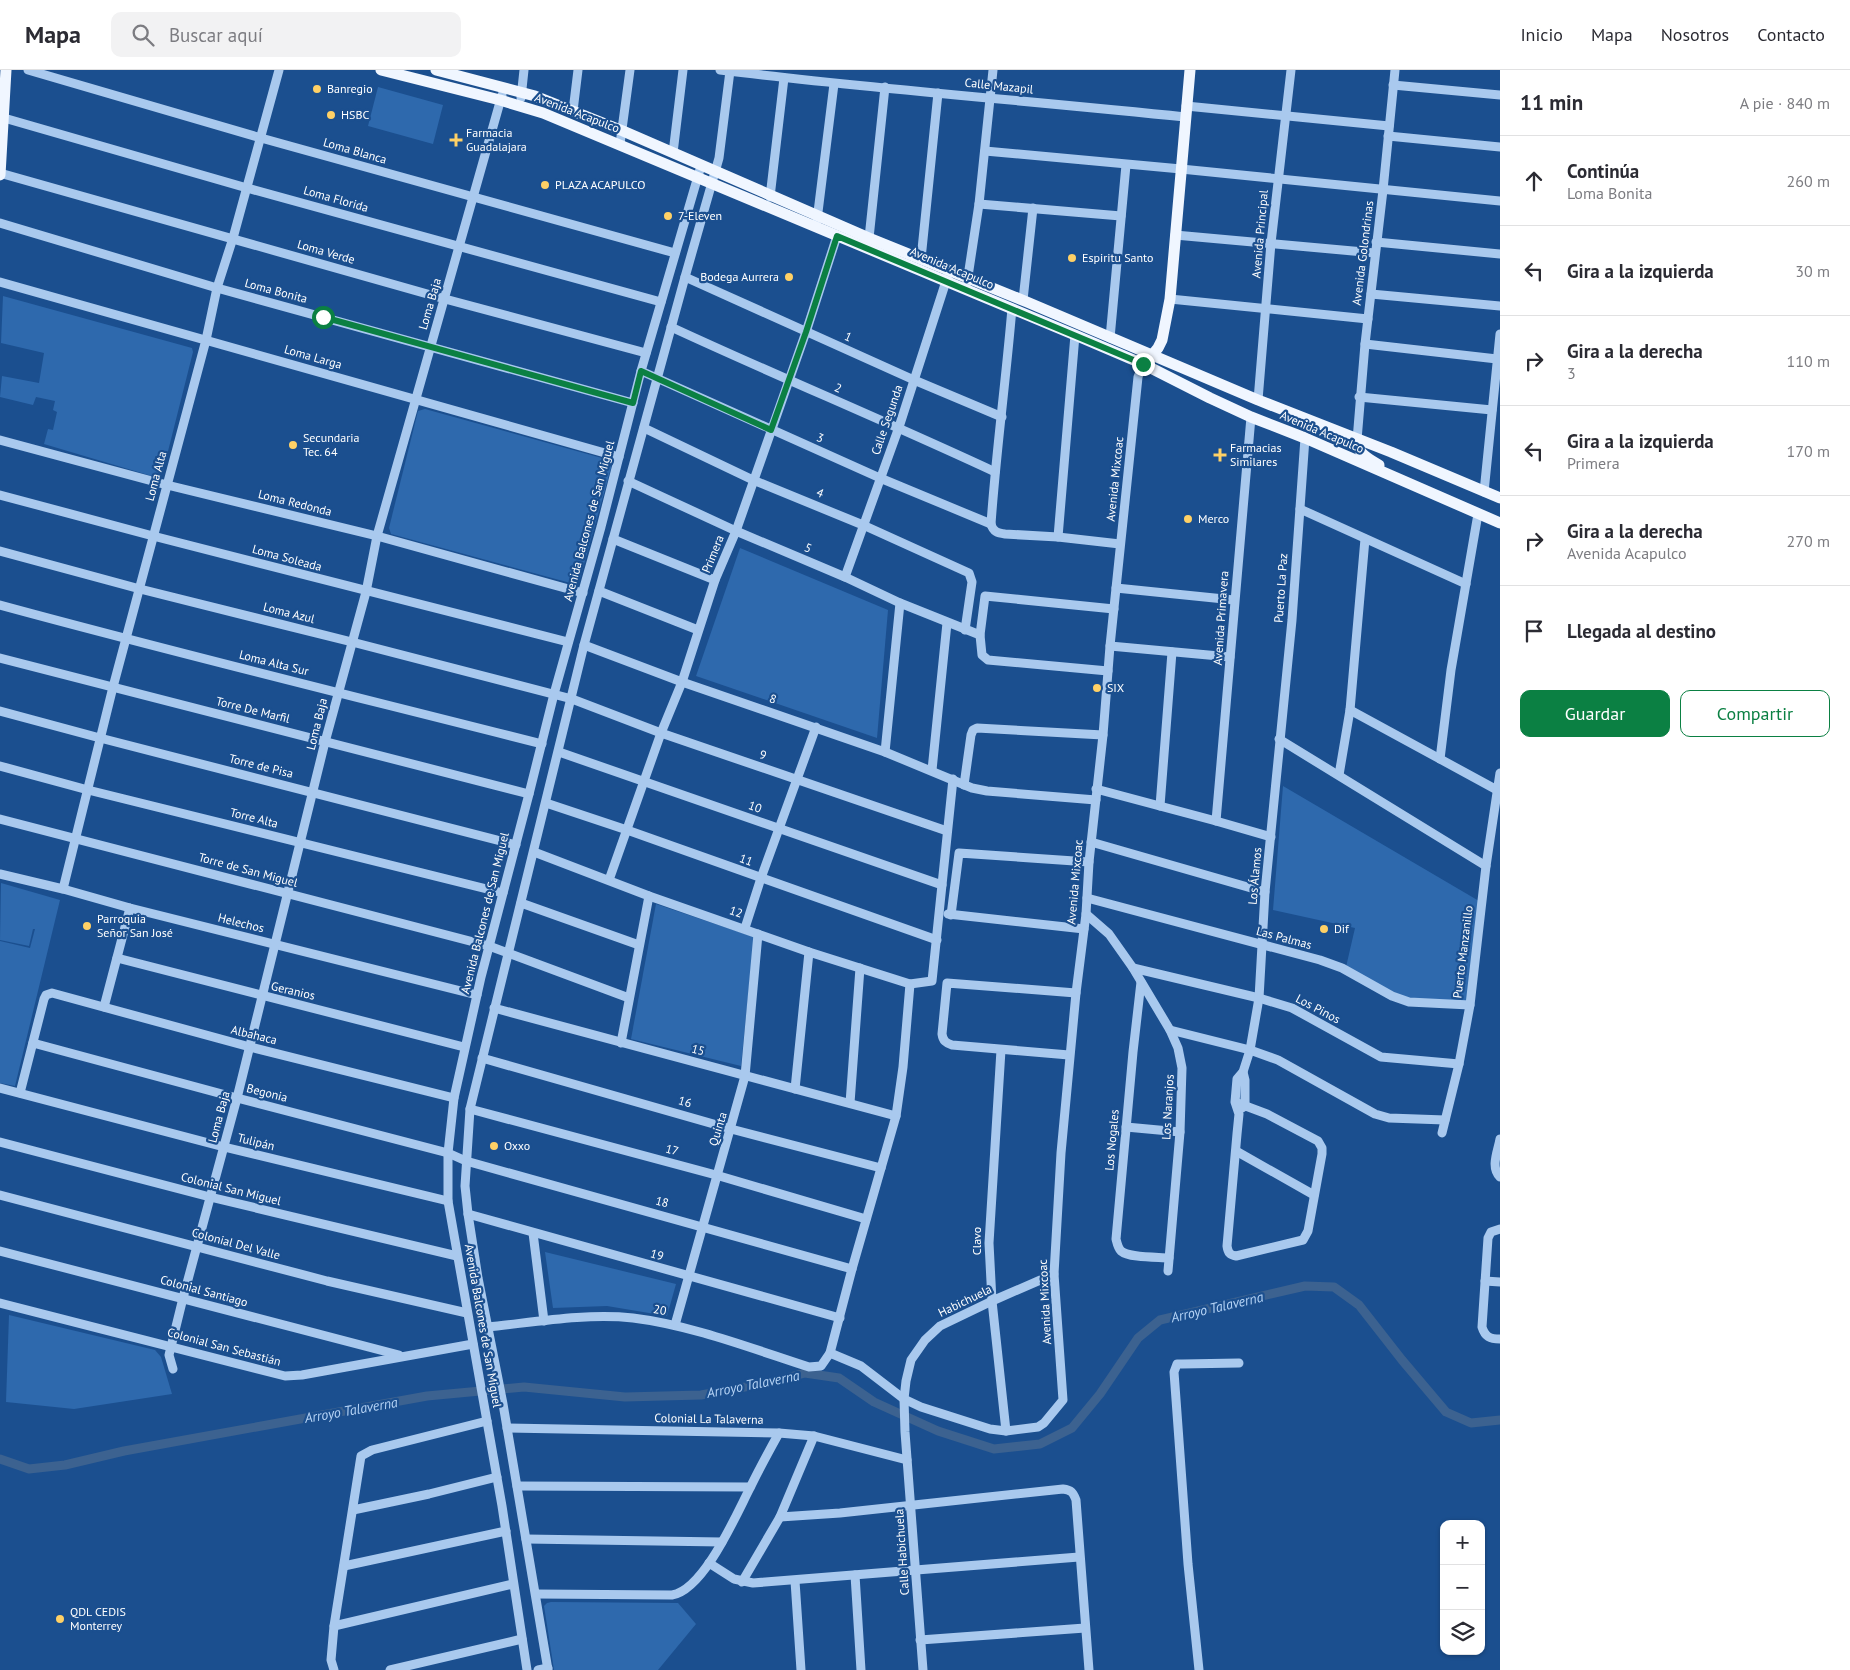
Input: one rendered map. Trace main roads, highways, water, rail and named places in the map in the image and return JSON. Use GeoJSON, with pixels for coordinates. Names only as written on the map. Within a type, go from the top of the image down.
{"type":"FeatureCollection","features":[{"type":"Feature","properties":{"kind":"main road"},"geometry":{"type":"LineString","coordinates":[[0,174],[6,70]]}},
{"type":"Feature","properties":{"kind":"main road","name":"Avenida Acapulco"},"geometry":{"type":"LineString","coordinates":[[381,70],[419,75],[543,113],[620,144],[699,171],[817,222],[869,238],[921,259],[948,276]]}},
{"type":"Feature","properties":{"kind":"main road","name":"Avenida Acapulco"},"geometry":{"type":"LineString","coordinates":[[436,70],[473,75],[504,88],[522,92],[623,130],[673,154],[699,171]]}},
{"type":"Feature","properties":{"kind":"main road"},"geometry":{"type":"LineString","coordinates":[[1143,364],[1158,348],[1165,331],[1170,299],[1190,70]]}},
{"type":"Feature","properties":{"kind":"main road","name":"Avenida Acapulco"},"geometry":{"type":"LineString","coordinates":[[714,177],[770,197],[817,222],[837,236],[948,276],[1012,308],[1143,364],[1251,417],[1305,438],[1500,523]]}},
{"type":"Feature","properties":{"kind":"main road","name":"Avenida Acapulco"},"geometry":{"type":"LineString","coordinates":[[966,284],[1023,300],[1258,400],[1500,498]]}},
{"type":"Feature","properties":{"kind":"main road"},"geometry":{"type":"LineString","coordinates":[[1357,440],[1358,448],[1365,456],[1400,476],[1404,482]]}},
{"type":"Feature","properties":{"kind":"waterway","name":"Arroyo Talaverna"},"geometry":{"type":"LineString","coordinates":[[0,1459],[29,1469],[65,1465],[124,1451],[427,1396],[524,1387],[625,1397],[701,1395],[767,1383],[805,1373],[839,1378],[874,1402],[938,1431],[994,1449],[1040,1444],[1072,1428],[1100,1394],[1138,1338],[1160,1320],[1305,1286],[1334,1287],[1359,1305],[1446,1412],[1471,1423],[1500,1420]]}},
{"type":"Feature","properties":{"kind":"place","name":"Banregio"},"geometry":{"type":"Point","coordinates":[317,89]}},
{"type":"Feature","properties":{"kind":"place","name":"HSBC"},"geometry":{"type":"Point","coordinates":[331,115]}},
{"type":"Feature","properties":{"kind":"place","name":"Farmacia Guadalajara"},"geometry":{"type":"Point","coordinates":[456,140]}},
{"type":"Feature","properties":{"kind":"place","name":"PLAZA ACAPULCO"},"geometry":{"type":"Point","coordinates":[545,185]}},
{"type":"Feature","properties":{"kind":"place","name":"7-Eleven"},"geometry":{"type":"Point","coordinates":[668,216]}},
{"type":"Feature","properties":{"kind":"place","name":"Espiritu Santo"},"geometry":{"type":"Point","coordinates":[1072,258]}},
{"type":"Feature","properties":{"kind":"place","name":"Bodega Aurrera"},"geometry":{"type":"Point","coordinates":[789,277]}},
{"type":"Feature","properties":{"kind":"place","name":"Secundaria Tec. 64"},"geometry":{"type":"Point","coordinates":[293,445]}},
{"type":"Feature","properties":{"kind":"place","name":"Farmacias Similares"},"geometry":{"type":"Point","coordinates":[1220,455]}},
{"type":"Feature","properties":{"kind":"place","name":"Merco"},"geometry":{"type":"Point","coordinates":[1188,519]}},
{"type":"Feature","properties":{"kind":"place","name":"SIX"},"geometry":{"type":"Point","coordinates":[1097,688]}},
{"type":"Feature","properties":{"kind":"place","name":"Parroquia Señor San José"},"geometry":{"type":"Point","coordinates":[87,926]}},
{"type":"Feature","properties":{"kind":"place","name":"Dif"},"geometry":{"type":"Point","coordinates":[1324,929]}},
{"type":"Feature","properties":{"kind":"place","name":"Oxxo"},"geometry":{"type":"Point","coordinates":[494,1146]}},
{"type":"Feature","properties":{"kind":"place","name":"QDL CEDIS Monterrey"},"geometry":{"type":"Point","coordinates":[60,1619]}}]}
